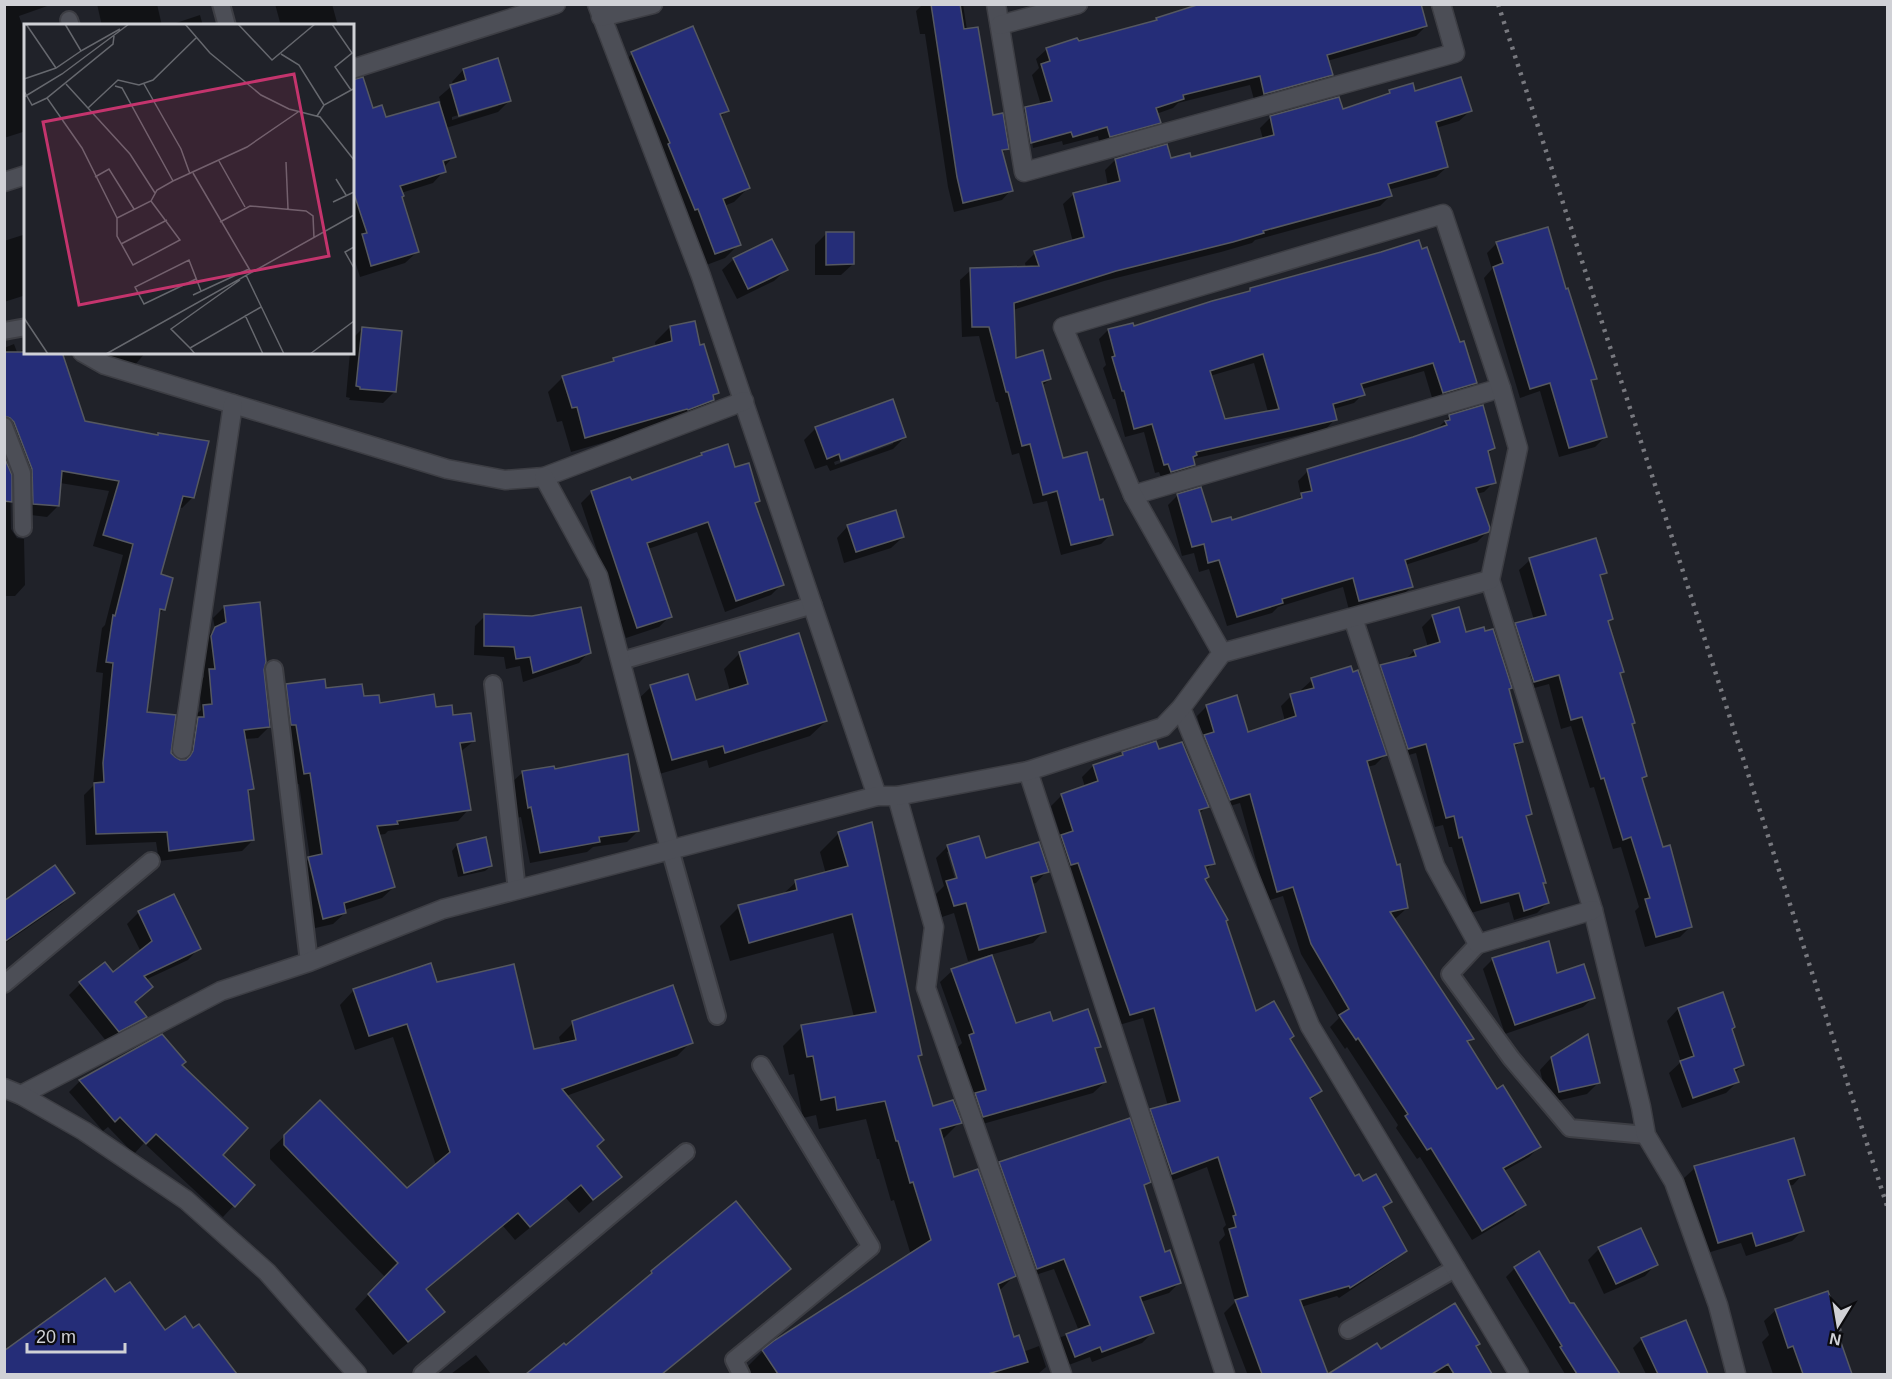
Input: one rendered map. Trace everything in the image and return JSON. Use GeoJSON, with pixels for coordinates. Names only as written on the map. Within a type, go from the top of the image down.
{"type":"FeatureCollection","features":[{"type":"Feature","properties":{"kind":"street"},"geometry":{"type":"LineString","coordinates":[[354,68],[556,4]]}},
{"type":"Feature","properties":{"kind":"street"},"geometry":{"type":"LineString","coordinates":[[653,4],[599,11],[701,276],[877,796]]}},
{"type":"Feature","properties":{"kind":"street"},"geometry":{"type":"LineString","coordinates":[[996,4],[1024,172],[1455,52],[1441,4]]}},
{"type":"Feature","properties":{"kind":"street"},"geometry":{"type":"LineString","coordinates":[[1000,26],[1078,4]]}},
{"type":"Feature","properties":{"kind":"street"},"geometry":{"type":"LineString","coordinates":[[4,182],[24,176]]}},
{"type":"Feature","properties":{"kind":"street"},"geometry":{"type":"LineString","coordinates":[[1222,653],[1133,495],[1063,327],[1443,214],[1502,388],[1518,448],[1490,580],[1593,910],[1646,1135],[1674,1182],[1718,1305],[1736,1374]]}},
{"type":"Feature","properties":{"kind":"street"},"geometry":{"type":"LineString","coordinates":[[86,354],[105,365],[447,469],[506,480],[544,477],[744,401]]}},
{"type":"Feature","properties":{"kind":"street"},"geometry":{"type":"LineString","coordinates":[[1133,495],[1502,388]]}},
{"type":"Feature","properties":{"kind":"street"},"geometry":{"type":"LineString","coordinates":[[182,749],[233,404]]}},
{"type":"Feature","properties":{"kind":"street"},"geometry":{"type":"LineString","coordinates":[[544,477],[598,576],[670,849]]}},
{"type":"Feature","properties":{"kind":"street"},"geometry":{"type":"LineString","coordinates":[[13,1091],[221,991],[309,962],[443,909],[877,796],[897,796],[1028,771],[1163,727],[1181,708],[1222,653],[1490,580]]}},
{"type":"Feature","properties":{"kind":"street"},"geometry":{"type":"LineString","coordinates":[[1353,618],[1435,866],[1478,944],[1593,910]]}},
{"type":"Feature","properties":{"kind":"street"},"geometry":{"type":"LineString","coordinates":[[1181,708],[1310,1026],[1519,1374]]}},
{"type":"Feature","properties":{"kind":"street"},"geometry":{"type":"LineString","coordinates":[[1028,771],[1225,1374]]}},
{"type":"Feature","properties":{"kind":"street"},"geometry":{"type":"LineString","coordinates":[[897,796],[934,927],[926,988],[1062,1374]]}},
{"type":"Feature","properties":{"kind":"street"},"geometry":{"type":"LineString","coordinates":[[13,1091],[84,1131],[186,1200],[267,1272],[357,1374]]}},
{"type":"Feature","properties":{"kind":"lane"},"geometry":{"type":"LineString","coordinates":[[221,4],[226,24]]}},
{"type":"Feature","properties":{"kind":"lane"},"geometry":{"type":"LineString","coordinates":[[4,331],[24,327]]}},
{"type":"Feature","properties":{"kind":"lane"},"geometry":{"type":"LineString","coordinates":[[4,426],[22,473],[23,528]]}},
{"type":"Feature","properties":{"kind":"lane"},"geometry":{"type":"LineString","coordinates":[[621,662],[813,605]]}},
{"type":"Feature","properties":{"kind":"lane"},"geometry":{"type":"LineString","coordinates":[[274,669],[309,962]]}},
{"type":"Feature","properties":{"kind":"lane"},"geometry":{"type":"LineString","coordinates":[[493,684],[517,890]]}},
{"type":"Feature","properties":{"kind":"lane"},"geometry":{"type":"LineString","coordinates":[[670,849],[717,1016]]}},
{"type":"Feature","properties":{"kind":"lane"},"geometry":{"type":"LineString","coordinates":[[4,984],[151,861]]}},
{"type":"Feature","properties":{"kind":"lane"},"geometry":{"type":"LineString","coordinates":[[1478,944],[1450,974],[1511,1058],[1570,1128],[1646,1135]]}},
{"type":"Feature","properties":{"kind":"lane"},"geometry":{"type":"LineString","coordinates":[[741,1374],[734,1360],[871,1246],[761,1065]]}},
{"type":"Feature","properties":{"kind":"lane"},"geometry":{"type":"LineString","coordinates":[[422,1374],[686,1152]]}},
{"type":"Feature","properties":{"kind":"lane"},"geometry":{"type":"LineString","coordinates":[[1348,1330],[1456,1268]]}},
{"type":"Feature","properties":{"kind":"building"},"geometry":{"type":"Polygon","coordinates":[[[931,4],[960,4],[964,29],[978,27],[993,115],[1003,113],[1009,149],[1002,150],[1013,191],[963,203],[931,4]]]}},
{"type":"Feature","properties":{"kind":"building"},"geometry":{"type":"Polygon","coordinates":[[[1200,4],[1421,4],[1427,26],[1327,55],[1333,75],[1264,94],[1260,76],[1183,95],[1184,99],[1156,108],[1161,123],[1110,137],[1107,127],[1073,137],[1071,132],[1031,143],[1025,107],[1052,101],[1041,64],[1050,61],[1046,48],[1077,38],[1079,41],[1157,20],[1156,18],[1200,4]]]}},
{"type":"Feature","properties":{"kind":"building"},"geometry":{"type":"Polygon","coordinates":[[[693,26],[729,111],[720,114],[750,188],[723,199],[741,245],[715,254],[631,52],[693,26]]]}},
{"type":"Feature","properties":{"kind":"building"},"geometry":{"type":"Polygon","coordinates":[[[498,58],[511,101],[459,116],[450,85],[466,80],[463,69],[498,58]]]}},
{"type":"Feature","properties":{"kind":"building"},"geometry":{"type":"Polygon","coordinates":[[[363,77],[373,108],[382,105],[386,117],[439,102],[456,157],[443,161],[446,172],[400,186],[419,252],[371,266],[362,234],[367,233],[354,194],[354,79],[363,77]]]}},
{"type":"Feature","properties":{"kind":"building"},"geometry":{"type":"Polygon","coordinates":[[[1461,77],[1472,111],[1436,122],[1448,167],[1388,184],[1392,196],[1263,231],[1264,233],[1233,242],[1116,271],[1014,303],[1016,358],[1043,350],[1051,379],[1042,382],[1063,458],[1087,452],[1100,500],[1103,499],[1113,535],[1071,545],[1057,491],[1043,495],[1030,444],[1022,446],[989,327],[972,327],[970,268],[1039,266],[1034,251],[1084,237],[1073,193],[1120,181],[1115,159],[1167,144],[1171,158],[1190,153],[1191,157],[1274,135],[1270,116],[1339,97],[1343,109],[1413,83],[1415,91],[1461,77]]]}},
{"type":"Feature","properties":{"kind":"building"},"geometry":{"type":"Polygon","coordinates":[[[1548,227],[1566,289],[1568,288],[1597,379],[1591,380],[1607,437],[1569,448],[1550,383],[1530,389],[1493,267],[1503,263],[1496,242],[1548,227]]]}},
{"type":"Feature","properties":{"kind":"building"},"geometry":{"type":"Polygon","coordinates":[[[826,232],[854,232],[854,264],[826,265],[826,232]]]}},
{"type":"Feature","properties":{"kind":"building"},"geometry":{"type":"Polygon","coordinates":[[[772,239],[788,270],[748,289],[733,258],[772,239]]]}},
{"type":"Feature","properties":{"kind":"building"},"geometry":{"type":"Polygon","coordinates":[[[1419,240],[1422,249],[1427,247],[1460,342],[1464,341],[1477,383],[1443,393],[1433,363],[1361,384],[1365,395],[1333,404],[1337,420],[1196,452],[1197,455],[1193,457],[1195,465],[1171,472],[1168,464],[1164,465],[1152,424],[1134,429],[1112,357],[1115,356],[1108,329],[1133,323],[1134,326],[1250,291],[1250,288],[1419,240]],[[1263,354],[1210,371],[1225,419],[1279,409],[1263,354]]]}},
{"type":"Feature","properties":{"kind":"building"},"geometry":{"type":"Polygon","coordinates":[[[695,321],[700,345],[704,344],[719,393],[713,395],[714,400],[688,410],[585,438],[577,407],[572,408],[562,376],[672,341],[670,326],[695,321]]]}},
{"type":"Feature","properties":{"kind":"building"},"geometry":{"type":"Polygon","coordinates":[[[362,327],[402,331],[396,392],[360,389],[356,386],[362,327]]]}},
{"type":"Feature","properties":{"kind":"building"},"geometry":{"type":"Polygon","coordinates":[[[4,352],[63,354],[85,421],[158,435],[158,433],[209,441],[194,498],[183,496],[161,574],[173,578],[165,610],[160,609],[147,712],[176,715],[171,753],[180,760],[186,760],[193,751],[198,717],[204,717],[203,705],[212,704],[209,669],[215,669],[211,636],[215,627],[226,622],[224,606],[260,602],[270,727],[244,730],[254,789],[248,790],[254,840],[169,851],[167,832],[96,834],[94,783],[104,782],[103,763],[113,663],[106,662],[113,615],[115,616],[133,544],[103,535],[119,481],[62,471],[59,506],[33,504],[32,469],[14,422],[4,416],[4,352]]]}},
{"type":"Feature","properties":{"kind":"building"},"geometry":{"type":"Polygon","coordinates":[[[893,399],[906,437],[841,461],[839,454],[827,459],[815,427],[893,399]]]}},
{"type":"Feature","properties":{"kind":"building"},"geometry":{"type":"Polygon","coordinates":[[[1483,405],[1495,448],[1488,451],[1496,483],[1476,488],[1490,528],[1489,532],[1405,560],[1413,587],[1359,601],[1353,578],[1282,599],[1283,603],[1237,617],[1219,560],[1208,563],[1204,544],[1192,547],[1177,494],[1201,487],[1212,522],[1231,517],[1232,520],[1302,498],[1301,493],[1312,491],[1307,469],[1447,425],[1445,421],[1450,420],[1449,415],[1483,405]]]}},
{"type":"Feature","properties":{"kind":"building"},"geometry":{"type":"Polygon","coordinates":[[[728,444],[735,467],[749,463],[760,501],[755,503],[784,585],[736,601],[708,522],[647,543],[672,617],[637,628],[591,491],[630,477],[632,480],[728,444]]]}},
{"type":"Feature","properties":{"kind":"building"},"geometry":{"type":"Polygon","coordinates":[[[4,457],[12,475],[12,502],[4,501],[4,457]]]}},
{"type":"Feature","properties":{"kind":"building"},"geometry":{"type":"Polygon","coordinates":[[[896,510],[904,537],[856,552],[847,525],[896,510]]]}},
{"type":"Feature","properties":{"kind":"building"},"geometry":{"type":"Polygon","coordinates":[[[1596,538],[1607,573],[1600,575],[1613,619],[1608,621],[1624,672],[1620,673],[1635,723],[1632,724],[1647,776],[1642,778],[1663,847],[1670,845],[1692,927],[1656,937],[1645,899],[1650,898],[1631,837],[1623,840],[1582,717],[1571,720],[1559,675],[1534,682],[1515,623],[1546,615],[1529,558],[1596,538]]]}},
{"type":"Feature","properties":{"kind":"building"},"geometry":{"type":"Polygon","coordinates":[[[581,607],[591,653],[533,673],[530,657],[516,659],[514,647],[484,646],[484,614],[532,616],[581,607]]]}},
{"type":"Feature","properties":{"kind":"building"},"geometry":{"type":"Polygon","coordinates":[[[1459,607],[1466,632],[1484,627],[1485,631],[1493,629],[1512,688],[1509,689],[1523,742],[1514,744],[1532,814],[1526,816],[1546,883],[1543,883],[1549,903],[1524,911],[1519,893],[1481,903],[1454,816],[1446,818],[1426,744],[1408,749],[1380,665],[1416,656],[1414,650],[1440,642],[1432,615],[1459,607]]]}},
{"type":"Feature","properties":{"kind":"building"},"geometry":{"type":"Polygon","coordinates":[[[799,633],[827,721],[725,753],[723,746],[672,760],[650,685],[688,674],[696,700],[748,684],[739,652],[799,633]]]}},
{"type":"Feature","properties":{"kind":"building"},"geometry":{"type":"Polygon","coordinates":[[[1351,666],[1353,672],[1358,670],[1387,755],[1367,761],[1397,865],[1400,864],[1408,908],[1390,912],[1474,1039],[1467,1041],[1497,1089],[1503,1085],[1541,1147],[1503,1168],[1526,1205],[1482,1231],[1431,1148],[1427,1150],[1405,1116],[1408,1114],[1358,1038],[1356,1040],[1339,1015],[1349,1009],[1311,944],[1293,887],[1277,892],[1250,794],[1230,800],[1204,735],[1214,732],[1206,705],[1237,695],[1248,732],[1296,716],[1290,694],[1314,688],[1311,678],[1351,666]]]}},
{"type":"Feature","properties":{"kind":"building"},"geometry":{"type":"Polygon","coordinates":[[[325,679],[326,688],[362,684],[364,696],[379,695],[380,703],[434,694],[436,707],[452,705],[453,715],[471,713],[475,741],[460,743],[471,810],[377,826],[395,887],[344,903],[346,913],[323,919],[308,857],[322,854],[310,773],[304,774],[296,725],[291,725],[286,684],[325,679]]]}},
{"type":"Feature","properties":{"kind":"building"},"geometry":{"type":"Polygon","coordinates":[[[1156,741],[1159,749],[1182,742],[1209,807],[1199,810],[1215,864],[1205,866],[1209,877],[1205,879],[1228,920],[1226,921],[1256,1011],[1274,1001],[1294,1036],[1290,1039],[1322,1091],[1310,1098],[1355,1176],[1359,1174],[1363,1181],[1376,1174],[1392,1202],[1383,1207],[1407,1251],[1350,1288],[1349,1286],[1300,1300],[1328,1374],[1262,1374],[1235,1300],[1248,1296],[1229,1229],[1236,1227],[1233,1216],[1236,1215],[1218,1157],[1172,1174],[1150,1109],[1180,1101],[1154,1008],[1130,1015],[1078,863],[1071,865],[1061,835],[1073,831],[1061,794],[1098,781],[1093,765],[1123,755],[1122,752],[1156,741]]]}},
{"type":"Feature","properties":{"kind":"building"},"geometry":{"type":"Polygon","coordinates":[[[628,754],[639,831],[599,837],[600,842],[540,853],[531,807],[528,808],[522,771],[554,766],[555,769],[628,754]]]}},
{"type":"Feature","properties":{"kind":"building"},"geometry":{"type":"Polygon","coordinates":[[[872,822],[922,1055],[918,1056],[933,1106],[953,1100],[962,1123],[940,1129],[954,1177],[978,1169],[1016,1276],[998,1284],[1014,1337],[1019,1335],[1028,1362],[988,1374],[778,1374],[762,1350],[931,1240],[913,1182],[910,1183],[898,1141],[896,1141],[885,1101],[837,1110],[835,1097],[821,1100],[813,1056],[807,1057],[801,1025],[876,1012],[852,914],[749,943],[738,905],[797,890],[795,880],[848,866],[838,832],[872,822]]]}},
{"type":"Feature","properties":{"kind":"building"},"geometry":{"type":"Polygon","coordinates":[[[979,836],[986,858],[1039,842],[1049,872],[1031,877],[1046,932],[979,950],[966,903],[954,906],[946,881],[957,878],[947,845],[979,836]]]}},
{"type":"Feature","properties":{"kind":"building"},"geometry":{"type":"Polygon","coordinates":[[[486,837],[492,866],[464,873],[457,844],[486,837]]]}},
{"type":"Feature","properties":{"kind":"building"},"geometry":{"type":"Polygon","coordinates":[[[55,865],[75,893],[4,942],[4,901],[55,865]]]}},
{"type":"Feature","properties":{"kind":"building"},"geometry":{"type":"Polygon","coordinates":[[[174,894],[201,949],[144,976],[153,987],[135,1002],[147,1017],[119,1032],[79,982],[105,962],[113,972],[152,941],[138,911],[174,894]]]}},
{"type":"Feature","properties":{"kind":"building"},"geometry":{"type":"Polygon","coordinates":[[[1549,941],[1557,973],[1584,964],[1595,998],[1515,1025],[1492,958],[1549,941]]]}},
{"type":"Feature","properties":{"kind":"building"},"geometry":{"type":"Polygon","coordinates":[[[992,955],[1016,1023],[1050,1012],[1053,1021],[1088,1009],[1101,1047],[1095,1048],[1106,1082],[983,1117],[975,1093],[986,1090],[969,1035],[974,1033],[951,969],[992,955]]]}},
{"type":"Feature","properties":{"kind":"building"},"geometry":{"type":"Polygon","coordinates":[[[431,963],[437,982],[514,964],[534,1049],[576,1040],[572,1021],[673,985],[693,1043],[562,1089],[604,1140],[597,1146],[622,1177],[593,1200],[581,1185],[530,1227],[518,1213],[426,1289],[445,1312],[408,1342],[368,1294],[398,1263],[284,1145],[284,1135],[320,1100],[407,1188],[450,1152],[407,1024],[369,1036],[353,989],[431,963]]]}},
{"type":"Feature","properties":{"kind":"building"},"geometry":{"type":"Polygon","coordinates":[[[1723,992],[1735,1027],[1732,1029],[1744,1065],[1734,1069],[1739,1082],[1693,1098],[1680,1061],[1694,1056],[1678,1008],[1723,992]]]}},
{"type":"Feature","properties":{"kind":"building"},"geometry":{"type":"Polygon","coordinates":[[[162,1034],[186,1062],[182,1065],[248,1128],[223,1155],[255,1185],[235,1207],[156,1134],[146,1144],[120,1117],[115,1122],[79,1080],[162,1034]]]}},
{"type":"Feature","properties":{"kind":"building"},"geometry":{"type":"Polygon","coordinates":[[[1588,1034],[1600,1083],[1559,1092],[1551,1057],[1588,1034]]]}},
{"type":"Feature","properties":{"kind":"building"},"geometry":{"type":"Polygon","coordinates":[[[1130,1118],[1151,1182],[1144,1185],[1165,1252],[1170,1250],[1181,1283],[1140,1297],[1154,1333],[1102,1352],[1100,1347],[1075,1357],[1066,1334],[1090,1325],[1064,1259],[1037,1269],[999,1162],[1130,1118]]]}},
{"type":"Feature","properties":{"kind":"building"},"geometry":{"type":"Polygon","coordinates":[[[1794,1138],[1805,1175],[1788,1180],[1804,1231],[1756,1246],[1752,1233],[1718,1243],[1694,1166],[1794,1138]]]}},
{"type":"Feature","properties":{"kind":"building"},"geometry":{"type":"Polygon","coordinates":[[[736,1201],[791,1269],[662,1374],[526,1374],[564,1343],[566,1345],[736,1201]]]}},
{"type":"Feature","properties":{"kind":"building"},"geometry":{"type":"Polygon","coordinates":[[[1641,1228],[1658,1265],[1616,1284],[1598,1247],[1641,1228]]]}},
{"type":"Feature","properties":{"kind":"building"},"geometry":{"type":"Polygon","coordinates":[[[1539,1251],[1570,1303],[1574,1303],[1620,1374],[1577,1374],[1514,1267],[1539,1251]]]}},
{"type":"Feature","properties":{"kind":"building"},"geometry":{"type":"Polygon","coordinates":[[[105,1278],[115,1292],[130,1282],[165,1330],[185,1316],[193,1328],[199,1324],[237,1374],[4,1374],[4,1351],[105,1278]]]}},
{"type":"Feature","properties":{"kind":"building"},"geometry":{"type":"Polygon","coordinates":[[[1828,1291],[1841,1330],[1837,1331],[1852,1374],[1803,1374],[1793,1346],[1788,1348],[1775,1309],[1828,1291]]]}},
{"type":"Feature","properties":{"kind":"building"},"geometry":{"type":"Polygon","coordinates":[[[1455,1303],[1480,1344],[1476,1346],[1492,1374],[1454,1374],[1448,1364],[1432,1374],[1328,1374],[1377,1343],[1381,1349],[1455,1303]]]}},
{"type":"Feature","properties":{"kind":"building"},"geometry":{"type":"Polygon","coordinates":[[[1686,1320],[1708,1374],[1658,1374],[1641,1338],[1686,1320]]]}},
{"type":"Feature","properties":{"kind":"railway"},"geometry":{"type":"LineString","coordinates":[[1498,4],[1888,1209]]}}]}
